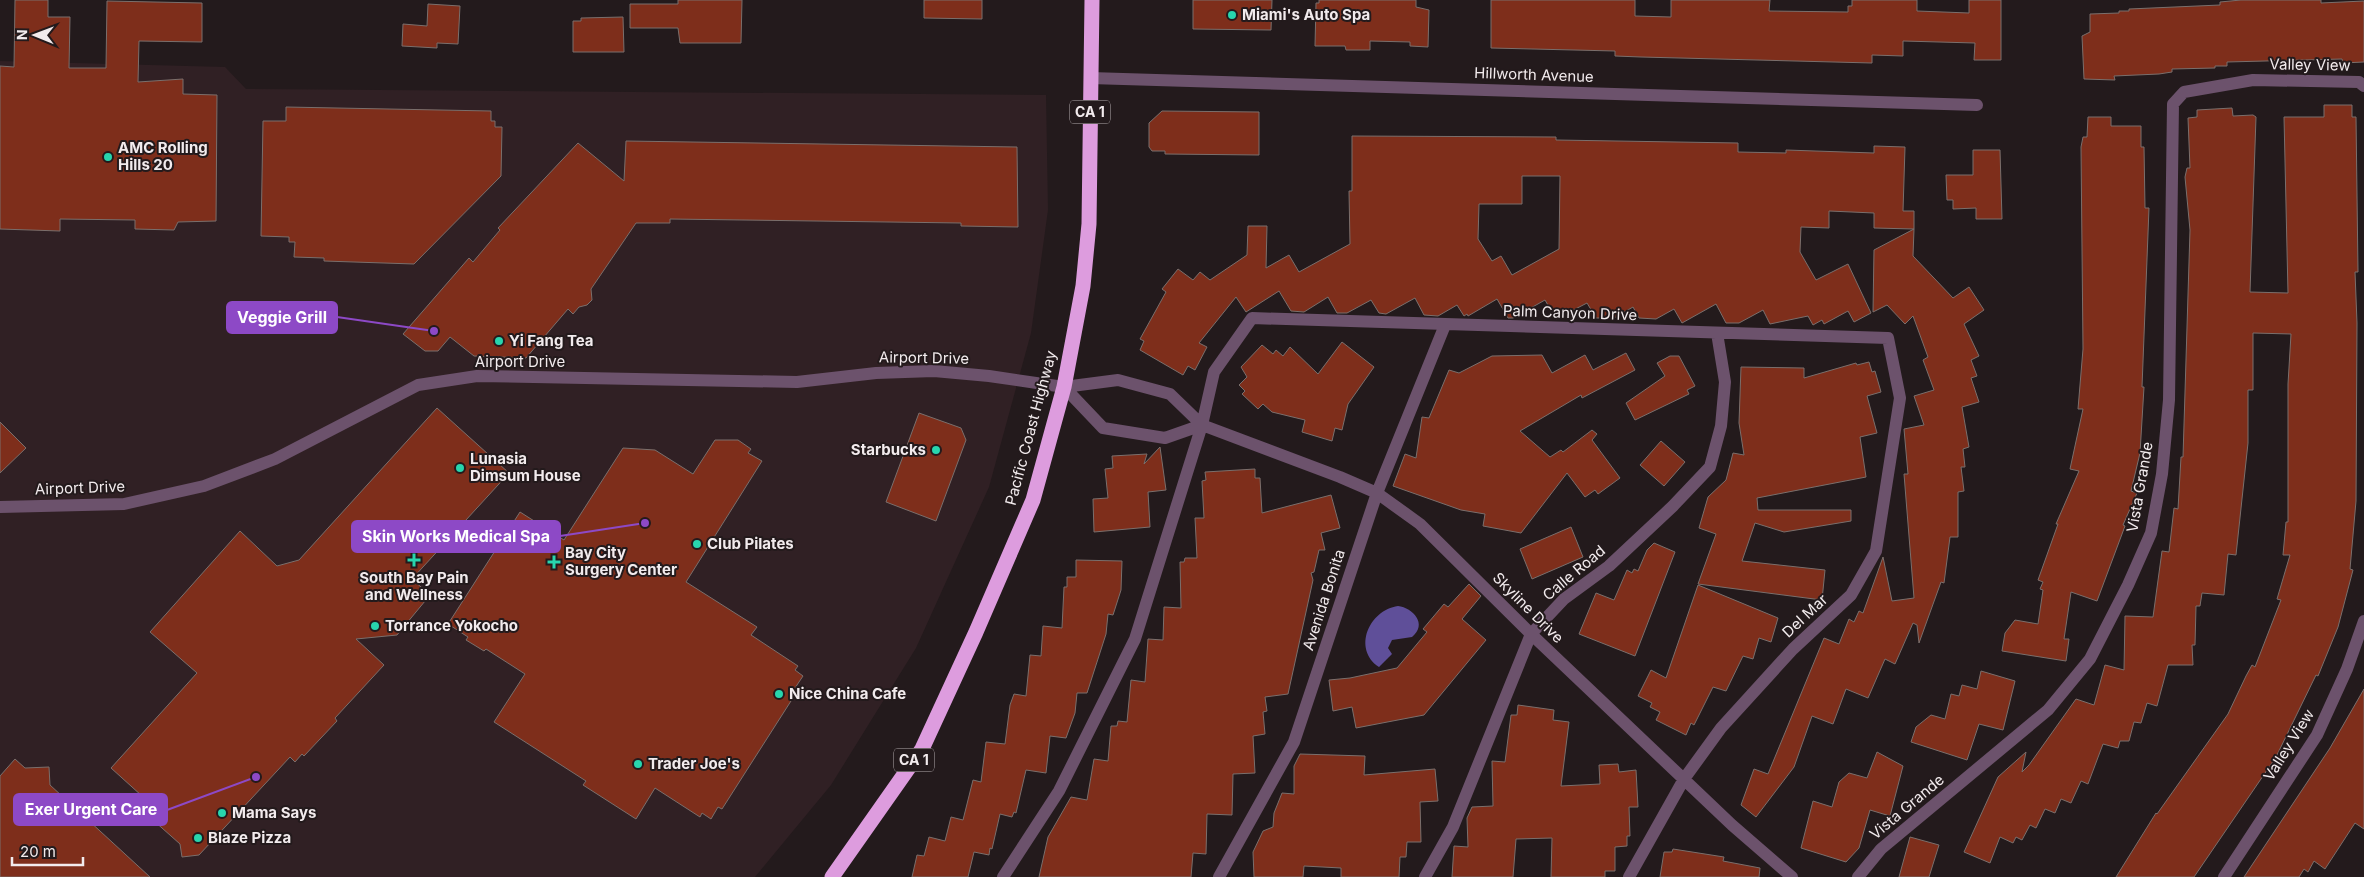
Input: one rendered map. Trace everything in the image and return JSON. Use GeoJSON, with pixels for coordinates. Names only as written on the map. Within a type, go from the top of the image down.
{"type":"FeatureCollection","features":[{"type":"Feature","properties":{"kind":"highway","name":"Pacific Coast Highway"},"geometry":{"type":"LineString","coordinates":[[832,877],[922,749],[976,632],[1033,500],[1064,387],[1083,286],[1089,224],[1092,0]]}},
{"type":"Feature","properties":{"kind":"street","name":"Hillworth Avenue"},"geometry":{"type":"LineString","coordinates":[[1090,78],[1977,105]]}},
{"type":"Feature","properties":{"kind":"street","name":"Valley View"},"geometry":{"type":"LineString","coordinates":[[2253,80],[2359,82],[2364,86]]}},
{"type":"Feature","properties":{"kind":"street","name":"Vista Grande"},"geometry":{"type":"LineString","coordinates":[[1858,877],[1881,849],[2048,710],[2090,659],[2128,584],[2151,533],[2162,474],[2169,400],[2173,104],[2184,92],[2253,80]]}},
{"type":"Feature","properties":{"kind":"street","name":"Palm Canyon Drive"},"geometry":{"type":"LineString","coordinates":[[1202,426],[1214,372],[1252,318],[1888,338]]}},
{"type":"Feature","properties":{"kind":"street","name":"Avenida Bonita"},"geometry":{"type":"LineString","coordinates":[[1219,877],[1294,742],[1377,493],[1445,325]]}},
{"type":"Feature","properties":{"kind":"street","name":"Calle Road"},"geometry":{"type":"LineString","coordinates":[[1424,877],[1453,827],[1531,634],[1564,599],[1609,566],[1673,506],[1710,467],[1721,426],[1725,382],[1717,333]]}},
{"type":"Feature","properties":{"kind":"street","name":"Del Mar"},"geometry":{"type":"LineString","coordinates":[[1629,877],[1684,779],[1721,728],[1793,649],[1851,595],[1876,551],[1900,398],[1888,338]]}},
{"type":"Feature","properties":{"kind":"street","name":"Airport Drive"},"geometry":{"type":"LineString","coordinates":[[0,507],[124,504],[204,486],[275,459],[418,385],[477,376],[797,382],[876,373],[934,372],[989,376],[1064,387]]}},
{"type":"Feature","properties":{"kind":"street","name":"Skyline Drive"},"geometry":{"type":"LineString","coordinates":[[1064,387],[1118,380],[1170,394],[1202,426],[1340,477],[1377,493],[1420,524],[1531,634],[1684,779],[1792,877]]}},
{"type":"Feature","properties":{"kind":"street"},"geometry":{"type":"LineString","coordinates":[[1064,387],[1103,428],[1165,438],[1202,426]]}},
{"type":"Feature","properties":{"kind":"street"},"geometry":{"type":"LineString","coordinates":[[1003,877],[1059,791],[1135,639],[1202,426]]}},
{"type":"Feature","properties":{"kind":"street","name":"Valley View"},"geometry":{"type":"LineString","coordinates":[[2224,877],[2317,735],[2347,669],[2364,621]]}},
{"type":"Feature","properties":{"kind":"shaded area"},"geometry":{"type":"Polygon","coordinates":[[[0,61],[225,67],[246,89],[1046,95],[1048,210],[1031,333],[989,487],[916,648],[831,785],[755,877],[0,877],[0,61]]]}},
{"type":"Feature","properties":{"kind":"shaded area"},"geometry":{"type":"Polygon","coordinates":[[[1398,606],[1404,607],[1417,617],[1419,627],[1412,637],[1392,640],[1388,648],[1392,654],[1379,667],[1366,650],[1368,631],[1372,622],[1379,615],[1388,609],[1398,606]]]}},
{"type":"Feature","properties":{"kind":"building","name":"AMC Rolling Hills 20"},"geometry":{"type":"Polygon","coordinates":[[[15,0],[48,0],[48,17],[70,17],[69,68],[106,68],[107,1],[202,3],[202,42],[139,41],[138,82],[183,79],[183,94],[217,95],[216,221],[178,222],[174,230],[135,229],[135,220],[60,219],[60,231],[0,229],[0,66],[14,67],[15,0]]]}},
{"type":"Feature","properties":{"kind":"building"},"geometry":{"type":"Polygon","coordinates":[[[678,0],[742,0],[741,43],[680,43],[678,28],[630,28],[630,4],[678,4],[678,0]]]}},
{"type":"Feature","properties":{"kind":"building"},"geometry":{"type":"Polygon","coordinates":[[[924,0],[982,0],[982,19],[924,18],[924,0]]]}},
{"type":"Feature","properties":{"kind":"building","name":"Miami's Auto Spa"},"geometry":{"type":"Polygon","coordinates":[[[1193,0],[1272,0],[1271,30],[1193,29],[1193,0]]]}},
{"type":"Feature","properties":{"kind":"building"},"geometry":{"type":"Polygon","coordinates":[[[1319,0],[1416,0],[1416,7],[1429,10],[1428,47],[1410,46],[1410,42],[1370,41],[1370,50],[1346,50],[1345,46],[1315,46],[1316,3],[1319,3],[1319,0]]]}},
{"type":"Feature","properties":{"kind":"building"},"geometry":{"type":"Polygon","coordinates":[[[1491,0],[1635,0],[1635,16],[1671,17],[1671,0],[1770,0],[1769,11],[1848,12],[1848,6],[1852,6],[1852,0],[1917,0],[1917,11],[1969,13],[1969,0],[2001,0],[2001,60],[1974,60],[1975,43],[1903,41],[1903,56],[1872,55],[1872,63],[1615,56],[1615,51],[1491,48],[1491,0]]]}},
{"type":"Feature","properties":{"kind":"building"},"geometry":{"type":"Polygon","coordinates":[[[2241,0],[2321,0],[2321,3],[2364,1],[2364,62],[2343,63],[2342,59],[2227,62],[2227,66],[2215,66],[2215,68],[2172,69],[2172,72],[2159,74],[2114,76],[2115,80],[2084,79],[2082,36],[2090,32],[2090,14],[2119,13],[2119,11],[2129,11],[2129,9],[2220,5],[2220,2],[2241,0]]]}},
{"type":"Feature","properties":{"kind":"building"},"geometry":{"type":"Polygon","coordinates":[[[428,4],[460,6],[458,44],[437,43],[437,48],[402,46],[403,24],[427,26],[428,4]]]}},
{"type":"Feature","properties":{"kind":"building"},"geometry":{"type":"Polygon","coordinates":[[[623,17],[624,52],[573,52],[573,21],[581,21],[581,18],[623,17]]]}},
{"type":"Feature","properties":{"kind":"building"},"geometry":{"type":"Polygon","coordinates":[[[2324,105],[2352,105],[2352,117],[2356,117],[2358,272],[2355,272],[2357,323],[2356,501],[2350,569],[2353,570],[2338,627],[2318,676],[2316,675],[2276,757],[2194,877],[2116,877],[2156,813],[2228,714],[2252,665],[2255,667],[2281,600],[2277,599],[2290,555],[2283,555],[2286,522],[2288,522],[2288,384],[2291,334],[2253,333],[2253,390],[2248,390],[2248,443],[2236,555],[2228,554],[2224,595],[2202,593],[2200,606],[2196,606],[2195,645],[2192,645],[2193,665],[2168,665],[2157,706],[2147,703],[2141,723],[2134,722],[2129,741],[2120,741],[2118,748],[2103,744],[2088,784],[2081,781],[2071,803],[2061,799],[2055,813],[2045,809],[2036,828],[2030,825],[2022,840],[2016,837],[2013,843],[2000,837],[1990,863],[1964,852],[1998,777],[2026,752],[2022,772],[2029,765],[2076,699],[2094,705],[2105,665],[2124,670],[2125,616],[2153,617],[2162,551],[2169,552],[2174,508],[2178,509],[2181,457],[2183,457],[2190,230],[2185,177],[2187,168],[2190,168],[2188,118],[2197,117],[2197,110],[2232,108],[2233,116],[2253,115],[2256,117],[2250,292],[2288,293],[2284,117],[2324,117],[2324,105]]]}},
{"type":"Feature","properties":{"kind":"building"},"geometry":{"type":"Polygon","coordinates":[[[286,107],[491,111],[491,121],[495,121],[495,127],[502,127],[501,176],[414,264],[324,261],[324,258],[294,257],[295,242],[289,242],[289,237],[261,236],[263,121],[286,121],[286,107]]]}},
{"type":"Feature","properties":{"kind":"building"},"geometry":{"type":"Polygon","coordinates":[[[1162,111],[1259,112],[1259,155],[1165,154],[1165,151],[1152,151],[1149,147],[1149,123],[1162,111]]]}},
{"type":"Feature","properties":{"kind":"building"},"geometry":{"type":"Polygon","coordinates":[[[2088,117],[2111,117],[2111,126],[2141,126],[2141,147],[2144,147],[2145,208],[2149,208],[2142,387],[2144,387],[2140,453],[2131,491],[2137,493],[2123,525],[2125,526],[2097,601],[2071,592],[2064,639],[2069,639],[2066,661],[2002,651],[2005,633],[2015,620],[2038,624],[2043,590],[2040,589],[2043,582],[2038,580],[2058,524],[2056,524],[2079,471],[2070,469],[2083,409],[2078,409],[2083,349],[2081,147],[2083,137],[2087,137],[2088,117]]]}},
{"type":"Feature","properties":{"kind":"building"},"geometry":{"type":"Polygon","coordinates":[[[1352,136],[1556,137],[1556,140],[1738,143],[1738,152],[1786,153],[1786,150],[1874,153],[1874,146],[1905,147],[1903,211],[1914,211],[1914,229],[1874,228],[1874,213],[1829,211],[1829,228],[1801,227],[1800,252],[1816,280],[1848,264],[1871,313],[1854,322],[1848,311],[1824,324],[1822,320],[1813,325],[1808,316],[1770,324],[1763,310],[1739,323],[1726,323],[1716,304],[1682,323],[1674,309],[1656,319],[1639,318],[1633,307],[1614,318],[1596,318],[1587,303],[1556,319],[1545,300],[1513,318],[1508,318],[1497,299],[1468,316],[1467,314],[1464,316],[1457,305],[1438,316],[1424,315],[1415,298],[1386,314],[1379,313],[1371,300],[1347,313],[1337,313],[1328,297],[1304,312],[1291,311],[1279,291],[1246,312],[1236,297],[1199,343],[1207,347],[1195,370],[1188,366],[1183,375],[1140,350],[1144,341],[1140,339],[1166,292],[1162,289],[1178,269],[1193,280],[1200,272],[1210,280],[1247,255],[1248,226],[1267,226],[1266,268],[1289,255],[1299,272],[1350,244],[1349,191],[1352,191],[1352,136]],[[1522,176],[1522,204],[1479,204],[1478,239],[1492,261],[1501,256],[1512,275],[1559,249],[1560,176],[1522,176]]]}},
{"type":"Feature","properties":{"kind":"building"},"geometry":{"type":"Polygon","coordinates":[[[626,141],[1017,147],[1018,227],[961,226],[961,223],[670,219],[670,223],[636,223],[591,289],[592,300],[587,305],[579,307],[573,314],[568,309],[526,358],[474,356],[450,337],[438,351],[425,351],[403,334],[469,258],[473,262],[500,230],[498,228],[578,143],[624,181],[626,141]]]}},
{"type":"Feature","properties":{"kind":"building"},"geometry":{"type":"Polygon","coordinates":[[[1973,150],[2000,150],[2002,219],[1976,219],[1976,208],[1953,209],[1953,200],[1947,200],[1946,175],[1973,175],[1973,150]]]}},
{"type":"Feature","properties":{"kind":"building"},"geometry":{"type":"Polygon","coordinates":[[[1914,229],[1913,256],[1953,298],[1969,287],[1984,310],[1964,324],[1979,356],[1971,360],[1977,376],[1971,378],[1979,402],[1962,407],[1969,447],[1963,449],[1965,467],[1961,467],[1964,491],[1958,492],[1958,537],[1950,537],[1944,583],[1941,582],[1919,643],[1917,625],[1913,623],[1895,664],[1885,659],[1868,698],[1846,689],[1833,724],[1812,716],[1794,767],[1756,817],[1741,805],[1754,769],[1768,774],[1824,638],[1839,644],[1849,619],[1854,622],[1859,611],[1863,613],[1883,557],[1892,601],[1914,598],[1904,474],[1908,474],[1904,429],[1924,425],[1914,396],[1934,390],[1923,360],[1928,357],[1913,316],[1905,324],[1887,305],[1873,312],[1874,250],[1914,229]]]}},
{"type":"Feature","properties":{"kind":"building"},"geometry":{"type":"Polygon","coordinates":[[[1342,342],[1374,367],[1348,404],[1342,430],[1335,428],[1332,441],[1302,432],[1305,420],[1272,412],[1263,404],[1258,409],[1242,394],[1245,391],[1239,385],[1247,377],[1241,367],[1262,345],[1273,354],[1276,350],[1283,356],[1290,347],[1318,374],[1342,342]]]}},
{"type":"Feature","properties":{"kind":"building"},"geometry":{"type":"Polygon","coordinates":[[[1626,353],[1635,370],[1582,398],[1581,395],[1520,431],[1550,457],[1561,450],[1563,452],[1592,430],[1597,434],[1592,440],[1620,478],[1598,494],[1595,490],[1585,497],[1567,473],[1521,533],[1483,526],[1485,514],[1461,510],[1393,486],[1405,454],[1416,458],[1422,417],[1429,418],[1449,370],[1459,373],[1492,356],[1542,355],[1552,373],[1585,355],[1593,370],[1626,353]]]}},
{"type":"Feature","properties":{"kind":"building"},"geometry":{"type":"Polygon","coordinates":[[[1670,356],[1679,356],[1695,386],[1687,390],[1689,394],[1635,420],[1626,403],[1665,376],[1657,363],[1670,356]]]}},
{"type":"Feature","properties":{"kind":"building"},"geometry":{"type":"Polygon","coordinates":[[[1869,362],[1872,372],[1875,371],[1881,392],[1867,396],[1877,433],[1860,437],[1866,477],[1757,498],[1758,510],[1851,510],[1851,521],[1784,532],[1755,523],[1742,561],[1825,570],[1822,600],[1698,584],[1716,534],[1699,528],[1708,497],[1726,480],[1733,453],[1744,455],[1739,423],[1741,367],[1804,368],[1804,378],[1856,363],[1857,365],[1869,362]]]}},
{"type":"Feature","properties":{"kind":"building"},"geometry":{"type":"Polygon","coordinates":[[[437,408],[509,473],[412,579],[430,595],[397,635],[356,639],[384,665],[335,718],[337,721],[304,756],[302,754],[295,762],[290,757],[199,855],[182,857],[180,844],[135,804],[142,796],[111,768],[197,673],[150,632],[240,531],[277,566],[299,560],[437,408]]]}},
{"type":"Feature","properties":{"kind":"building"},"geometry":{"type":"Polygon","coordinates":[[[919,413],[961,428],[966,440],[936,521],[886,502],[919,413]]]}},
{"type":"Feature","properties":{"kind":"building"},"geometry":{"type":"Polygon","coordinates":[[[0,422],[26,448],[0,473],[0,422]]]}},
{"type":"Feature","properties":{"kind":"building"},"geometry":{"type":"Polygon","coordinates":[[[715,440],[738,440],[751,449],[748,453],[762,461],[686,582],[757,627],[751,635],[798,666],[795,670],[803,676],[795,688],[798,690],[722,809],[718,807],[711,819],[702,813],[700,817],[655,788],[636,819],[583,785],[586,781],[494,722],[525,674],[486,649],[484,651],[466,640],[468,637],[448,624],[520,512],[564,540],[623,448],[655,450],[693,474],[715,440]]]}},
{"type":"Feature","properties":{"kind":"building"},"geometry":{"type":"Polygon","coordinates":[[[1661,441],[1685,462],[1664,486],[1640,465],[1661,441]]]}},
{"type":"Feature","properties":{"kind":"building"},"geometry":{"type":"Polygon","coordinates":[[[1160,447],[1166,490],[1148,492],[1150,527],[1094,532],[1093,499],[1108,498],[1105,469],[1113,468],[1112,456],[1147,454],[1144,464],[1160,447]]]}},
{"type":"Feature","properties":{"kind":"building"},"geometry":{"type":"Polygon","coordinates":[[[1255,469],[1255,478],[1260,478],[1262,513],[1331,495],[1340,528],[1321,533],[1325,550],[1319,550],[1314,572],[1311,573],[1313,580],[1288,694],[1265,697],[1267,711],[1263,712],[1265,734],[1253,736],[1255,773],[1233,774],[1232,815],[1207,814],[1206,854],[1193,853],[1191,877],[1039,877],[1048,837],[1071,797],[1087,800],[1094,759],[1108,761],[1111,726],[1117,726],[1118,721],[1127,722],[1131,680],[1145,682],[1148,639],[1163,640],[1164,607],[1181,608],[1180,562],[1184,562],[1185,558],[1197,558],[1195,518],[1204,518],[1202,481],[1206,480],[1205,472],[1255,469]]]}},
{"type":"Feature","properties":{"kind":"building"},"geometry":{"type":"Polygon","coordinates":[[[1571,527],[1583,557],[1532,579],[1520,549],[1571,527]]]}},
{"type":"Feature","properties":{"kind":"building"},"geometry":{"type":"Polygon","coordinates":[[[1654,543],[1675,552],[1635,656],[1579,634],[1596,593],[1614,600],[1627,570],[1632,573],[1634,569],[1638,571],[1647,550],[1654,543]]]}},
{"type":"Feature","properties":{"kind":"building"},"geometry":{"type":"Polygon","coordinates":[[[1076,560],[1122,561],[1121,590],[1113,615],[1108,614],[1106,634],[1087,693],[1077,693],[1075,713],[1066,738],[1050,736],[1046,773],[1026,770],[1016,813],[1014,812],[1012,817],[1000,814],[989,855],[974,852],[968,877],[912,877],[917,855],[924,856],[929,837],[945,841],[951,817],[963,820],[973,780],[981,782],[986,742],[1005,744],[1010,705],[1014,694],[1026,696],[1030,655],[1041,656],[1043,626],[1062,628],[1064,587],[1067,587],[1067,577],[1076,577],[1076,560]]]}},
{"type":"Feature","properties":{"kind":"building"},"geometry":{"type":"Polygon","coordinates":[[[1469,584],[1481,596],[1462,619],[1486,640],[1424,715],[1356,728],[1352,707],[1333,711],[1329,680],[1350,678],[1397,668],[1427,632],[1423,629],[1444,604],[1448,607],[1469,584]]]}},
{"type":"Feature","properties":{"kind":"building"},"geometry":{"type":"Polygon","coordinates":[[[1698,585],[1778,618],[1771,642],[1759,638],[1753,659],[1743,656],[1726,691],[1713,687],[1694,725],[1691,723],[1686,735],[1656,720],[1660,712],[1650,707],[1652,703],[1638,696],[1651,670],[1666,678],[1698,585]]]}},
{"type":"Feature","properties":{"kind":"building"},"geometry":{"type":"Polygon","coordinates":[[[1981,671],[2015,681],[2003,730],[1979,724],[1967,760],[1911,742],[1916,727],[1931,715],[1945,719],[1951,694],[1959,696],[1962,685],[1977,689],[1981,671]]]}},
{"type":"Feature","properties":{"kind":"building"},"geometry":{"type":"Polygon","coordinates":[[[2364,689],[2364,829],[2355,823],[2325,869],[2314,861],[2308,872],[2304,869],[2299,877],[2244,877],[2330,748],[2364,689]]]}},
{"type":"Feature","properties":{"kind":"building"},"geometry":{"type":"Polygon","coordinates":[[[1518,705],[1554,710],[1553,720],[1569,722],[1561,786],[1600,784],[1599,765],[1618,764],[1619,772],[1636,770],[1638,807],[1629,807],[1630,836],[1627,836],[1627,846],[1615,847],[1615,871],[1605,871],[1605,877],[1551,877],[1552,838],[1516,839],[1513,877],[1452,877],[1454,846],[1468,847],[1467,818],[1472,807],[1493,806],[1492,761],[1505,762],[1511,715],[1517,715],[1518,705]]]}},
{"type":"Feature","properties":{"kind":"building"},"geometry":{"type":"Polygon","coordinates":[[[1877,752],[1903,766],[1890,816],[1870,810],[1859,848],[1846,862],[1801,848],[1813,801],[1832,807],[1839,782],[1849,773],[1867,778],[1877,752]]]}},
{"type":"Feature","properties":{"kind":"building"},"geometry":{"type":"Polygon","coordinates":[[[1300,754],[1365,756],[1364,775],[1435,769],[1438,801],[1420,802],[1421,842],[1407,842],[1406,857],[1400,857],[1399,877],[1341,877],[1341,868],[1304,866],[1303,877],[1254,877],[1253,852],[1263,831],[1273,827],[1274,813],[1282,793],[1294,794],[1294,766],[1300,754]]]}},
{"type":"Feature","properties":{"kind":"building"},"geometry":{"type":"Polygon","coordinates":[[[15,759],[25,768],[49,767],[50,785],[150,877],[0,877],[0,776],[15,759]]]}},
{"type":"Feature","properties":{"kind":"building"},"geometry":{"type":"Polygon","coordinates":[[[1910,837],[1939,845],[1929,877],[1899,877],[1910,837]]]}},
{"type":"Feature","properties":{"kind":"building"},"geometry":{"type":"Polygon","coordinates":[[[1673,849],[1724,857],[1723,861],[1760,868],[1759,877],[1660,877],[1664,852],[1672,852],[1673,849]]]}},
{"type":"Feature","properties":{"kind":"place","name":"Miami's Auto Spa"},"geometry":{"type":"Point","coordinates":[1232,15]}},
{"type":"Feature","properties":{"kind":"place","name":"AMC Rolling Hills 20"},"geometry":{"type":"Point","coordinates":[108,157]}},
{"type":"Feature","properties":{"kind":"place","name":"Veggie Grill"},"geometry":{"type":"Point","coordinates":[434,331]}},
{"type":"Feature","properties":{"kind":"place","name":"Yi Fang Tea"},"geometry":{"type":"Point","coordinates":[499,341]}},
{"type":"Feature","properties":{"kind":"place","name":"Starbucks"},"geometry":{"type":"Point","coordinates":[936,450]}},
{"type":"Feature","properties":{"kind":"place","name":"Lunasia Dimsum House"},"geometry":{"type":"Point","coordinates":[460,468]}},
{"type":"Feature","properties":{"kind":"place","name":"Skin Works Medical Spa"},"geometry":{"type":"Point","coordinates":[645,523]}},
{"type":"Feature","properties":{"kind":"place","name":"Club Pilates"},"geometry":{"type":"Point","coordinates":[697,544]}},
{"type":"Feature","properties":{"kind":"place","name":"South Bay Pain and Wellness"},"geometry":{"type":"Point","coordinates":[414,560]}},
{"type":"Feature","properties":{"kind":"place","name":"Bay City Surgery Center"},"geometry":{"type":"Point","coordinates":[554,562]}},
{"type":"Feature","properties":{"kind":"place","name":"Torrance Yokocho"},"geometry":{"type":"Point","coordinates":[375,626]}},
{"type":"Feature","properties":{"kind":"place","name":"Nice China Cafe"},"geometry":{"type":"Point","coordinates":[779,694]}},
{"type":"Feature","properties":{"kind":"place","name":"Trader Joe's"},"geometry":{"type":"Point","coordinates":[638,764]}},
{"type":"Feature","properties":{"kind":"place","name":"Exer Urgent Care"},"geometry":{"type":"Point","coordinates":[256,777]}},
{"type":"Feature","properties":{"kind":"place","name":"Mama Says"},"geometry":{"type":"Point","coordinates":[222,813]}},
{"type":"Feature","properties":{"kind":"place","name":"Blaze Pizza"},"geometry":{"type":"Point","coordinates":[198,838]}}]}
